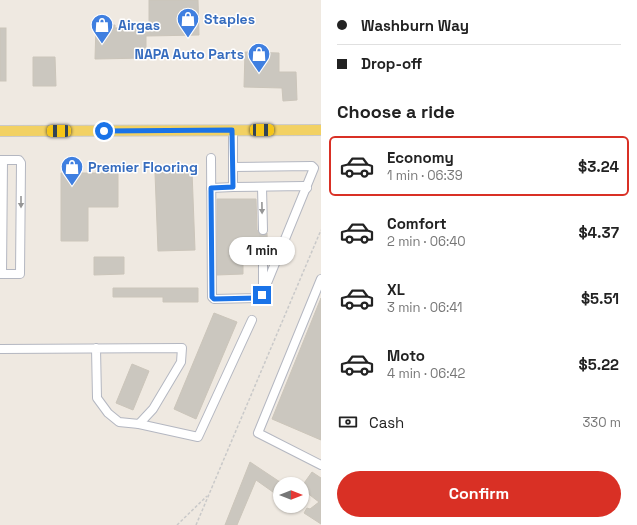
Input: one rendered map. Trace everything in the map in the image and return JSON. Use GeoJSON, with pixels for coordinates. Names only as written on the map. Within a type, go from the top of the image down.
{"type":"FeatureCollection","features":[{"type":"Feature","properties":{"kind":"main road"},"geometry":{"type":"LineString","coordinates":[[0,131],[321,130]]}},
{"type":"Feature","properties":{"kind":"lane"},"geometry":{"type":"LineString","coordinates":[[232,130],[233,187]]}},
{"type":"Feature","properties":{"kind":"lane"},"geometry":{"type":"LineString","coordinates":[[211,158],[212,297],[214,299],[258,298],[262,295],[314,168],[312,166],[233,167]]}},
{"type":"Feature","properties":{"kind":"lane"},"geometry":{"type":"LineString","coordinates":[[15,159],[19,160],[21,163],[20,274],[1,274],[1,160],[15,159]]}},
{"type":"Feature","properties":{"kind":"lane"},"geometry":{"type":"LineString","coordinates":[[211,188],[304,186],[307,188]]}},
{"type":"Feature","properties":{"kind":"lane"},"geometry":{"type":"LineString","coordinates":[[262,187],[263,230]]}},
{"type":"Feature","properties":{"kind":"lane"},"geometry":{"type":"LineString","coordinates":[[263,264],[263,284],[265,288]]}},
{"type":"Feature","properties":{"kind":"lane"},"geometry":{"type":"LineString","coordinates":[[321,279],[258,433],[321,465]]}},
{"type":"Feature","properties":{"kind":"lane"},"geometry":{"type":"LineString","coordinates":[[96,348],[97,398],[108,413],[119,422],[139,424],[198,436],[252,320]]}},
{"type":"Feature","properties":{"kind":"lane"},"geometry":{"type":"LineString","coordinates":[[0,349],[182,348],[180,362],[177,369],[154,409],[139,424]]}},
{"type":"Feature","properties":{"kind":"path"},"geometry":{"type":"LineString","coordinates":[[196,525],[321,230]]}},
{"type":"Feature","properties":{"kind":"path"},"geometry":{"type":"LineString","coordinates":[[177,525],[209,495]]}},
{"type":"Feature","properties":{"kind":"building"},"geometry":{"type":"Polygon","coordinates":[[[149,0],[198,0],[199,35],[146,36],[146,58],[95,59],[96,25],[115,25],[115,28],[149,27],[149,0]]]}},
{"type":"Feature","properties":{"kind":"building"},"geometry":{"type":"Polygon","coordinates":[[[0,28],[6,28],[6,81],[0,81],[0,28]]]}},
{"type":"Feature","properties":{"kind":"building"},"geometry":{"type":"Polygon","coordinates":[[[245,52],[279,53],[279,72],[296,72],[297,100],[283,101],[282,88],[244,87],[245,52]]]}},
{"type":"Feature","properties":{"kind":"building"},"geometry":{"type":"Polygon","coordinates":[[[33,57],[55,57],[56,86],[33,86],[33,57]]]}},
{"type":"Feature","properties":{"kind":"building"},"geometry":{"type":"Polygon","coordinates":[[[192,171],[195,250],[158,251],[155,173],[192,171]]]}},
{"type":"Feature","properties":{"kind":"building"},"geometry":{"type":"Polygon","coordinates":[[[61,173],[118,173],[118,207],[88,207],[88,241],[61,241],[61,173]]]}},
{"type":"Feature","properties":{"kind":"building"},"geometry":{"type":"Polygon","coordinates":[[[217,199],[256,199],[257,230],[261,235],[267,233],[268,261],[263,259],[258,261],[258,264],[243,264],[243,274],[217,275],[217,199]]]}},
{"type":"Feature","properties":{"kind":"building"},"geometry":{"type":"Polygon","coordinates":[[[94,257],[124,257],[124,274],[94,275],[94,257]]]}},
{"type":"Feature","properties":{"kind":"building"},"geometry":{"type":"Polygon","coordinates":[[[113,288],[198,288],[198,302],[163,302],[163,297],[113,297],[113,288]]]}},
{"type":"Feature","properties":{"kind":"building"},"geometry":{"type":"Polygon","coordinates":[[[321,298],[321,440],[272,419],[321,298]]]}},
{"type":"Feature","properties":{"kind":"building"},"geometry":{"type":"Polygon","coordinates":[[[214,313],[237,322],[196,419],[174,409],[214,313]]]}},
{"type":"Feature","properties":{"kind":"building"},"geometry":{"type":"Polygon","coordinates":[[[132,364],[149,371],[133,410],[116,403],[132,364]]]}},
{"type":"Feature","properties":{"kind":"building"},"geometry":{"type":"Polygon","coordinates":[[[250,462],[273,477],[273,492],[256,480],[237,525],[225,525],[250,462]]]}},
{"type":"Feature","properties":{"kind":"building"},"geometry":{"type":"Polygon","coordinates":[[[312,472],[321,478],[321,524],[304,513],[309,513],[309,509],[319,502],[309,494],[308,477],[312,472]]]}},
{"type":"Feature","properties":{"kind":"tunnel"},"geometry":{"type":"LineString","coordinates":[[263,230],[263,264]]}},
{"type":"Feature","properties":{"kind":"place","name":"Staples"},"geometry":{"type":"Point","coordinates":[188,38]}},
{"type":"Feature","properties":{"kind":"place","name":"Airgas"},"geometry":{"type":"Point","coordinates":[102,44]}},
{"type":"Feature","properties":{"kind":"place","name":"NAPA Auto Parts"},"geometry":{"type":"Point","coordinates":[259,74]}},
{"type":"Feature","properties":{"kind":"place","name":"Premier Flooring"},"geometry":{"type":"Point","coordinates":[72,186]}},
{"type":"Feature","properties":{"kind":"route"},"geometry":{"type":"LineString","coordinates":[[104,131],[232,130],[233,187],[211,188],[212,297],[214,299],[258,298],[262,295]]}}]}
